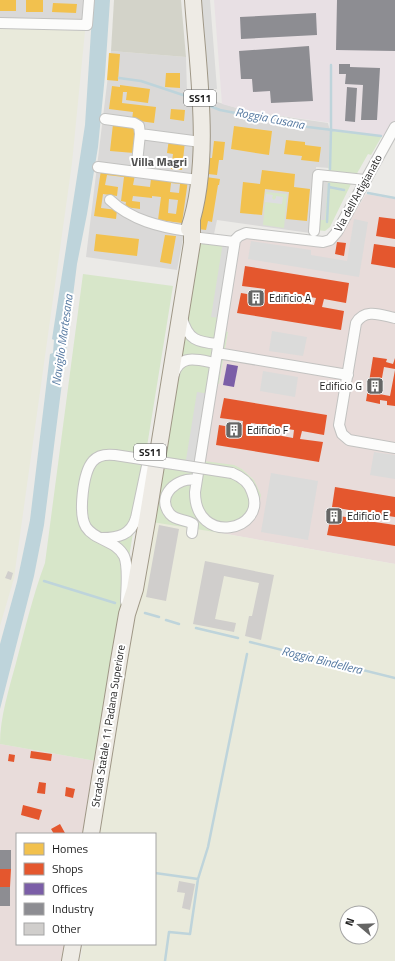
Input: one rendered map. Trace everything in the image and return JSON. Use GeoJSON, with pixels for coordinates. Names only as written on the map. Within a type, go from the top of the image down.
{"type":"FeatureCollection","features":[{"type":"Feature","properties":{"kind":"main road","name":"SS11"},"geometry":{"type":"LineString","coordinates":[[180,291],[191,229],[202,142],[193,0]]}},
{"type":"Feature","properties":{"kind":"main road","name":"Strada Statale 11 Padana Superiore"},"geometry":{"type":"LineString","coordinates":[[151,467],[180,314],[180,291]]}},
{"type":"Feature","properties":{"kind":"main road","name":"Strada Statale 11 Padana Superiore"},"geometry":{"type":"LineString","coordinates":[[91,833],[127,611],[134,589],[151,467],[180,291]]}},
{"type":"Feature","properties":{"kind":"main road"},"geometry":{"type":"LineString","coordinates":[[70,961],[73,945]]}},
{"type":"Feature","properties":{"kind":"street"},"geometry":{"type":"LineString","coordinates":[[0,23],[87,26],[89,0]]}},
{"type":"Feature","properties":{"kind":"street"},"geometry":{"type":"LineString","coordinates":[[105,119],[136,124],[140,128],[136,172]]}},
{"type":"Feature","properties":{"kind":"street","name":"Via dell'Artigianato"},"geometry":{"type":"LineString","coordinates":[[234,242],[239,236],[246,233],[323,242],[329,241],[337,232],[395,127]]}},
{"type":"Feature","properties":{"kind":"street"},"geometry":{"type":"LineString","coordinates":[[140,134],[202,142]]}},
{"type":"Feature","properties":{"kind":"street"},"geometry":{"type":"LineString","coordinates":[[98,167],[198,180]]}},
{"type":"Feature","properties":{"kind":"street"},"geometry":{"type":"LineString","coordinates":[[314,231],[318,175],[365,180]]}},
{"type":"Feature","properties":{"kind":"street"},"geometry":{"type":"LineString","coordinates":[[110,200],[123,211],[161,226],[191,229],[234,242],[217,354],[196,483],[196,501],[199,511],[204,518],[218,527],[226,528],[236,526],[244,522],[254,506],[254,499],[252,490],[246,482],[240,477],[232,474],[116,455],[105,454],[96,458],[91,464],[86,477],[82,518],[88,530],[95,536],[117,547],[125,558],[127,611]]}},
{"type":"Feature","properties":{"kind":"street"},"geometry":{"type":"LineString","coordinates":[[395,318],[371,313],[364,315],[359,319],[356,325],[339,425],[341,433],[352,441],[395,448]]}},
{"type":"Feature","properties":{"kind":"street"},"geometry":{"type":"LineString","coordinates":[[180,314],[186,330],[193,338],[217,354]]}},
{"type":"Feature","properties":{"kind":"street"},"geometry":{"type":"LineString","coordinates":[[101,538],[120,537],[127,533],[133,526],[151,467],[163,443],[174,375],[177,367],[182,362],[188,359],[217,354],[348,375]]}},
{"type":"Feature","properties":{"kind":"street"},"geometry":{"type":"LineString","coordinates":[[192,533],[192,524],[178,520],[172,516],[167,509],[166,499],[169,490],[177,483],[187,479],[196,483]]}},
{"type":"Feature","properties":{"kind":"shaded area"},"geometry":{"type":"Polygon","coordinates":[[[0,0],[90,0],[89,31],[0,27],[0,0]]]}},
{"type":"Feature","properties":{"kind":"shaded area"},"geometry":{"type":"Polygon","coordinates":[[[114,0],[181,0],[186,57],[111,51],[114,0]]]}},
{"type":"Feature","properties":{"kind":"shaded area"},"geometry":{"type":"Polygon","coordinates":[[[198,0],[210,0],[217,89],[204,90],[198,0]]]}},
{"type":"Feature","properties":{"kind":"shaded area"},"geometry":{"type":"Polygon","coordinates":[[[214,0],[395,0],[395,127],[390,137],[331,129],[332,123],[247,111],[222,104],[214,0]]]}},
{"type":"Feature","properties":{"kind":"shaded area"},"geometry":{"type":"Polygon","coordinates":[[[0,27],[85,31],[72,163],[14,578],[0,626],[0,27]]]}},
{"type":"Feature","properties":{"kind":"shaded area"},"geometry":{"type":"Polygon","coordinates":[[[111,51],[186,57],[187,93],[247,111],[328,123],[330,131],[352,133],[342,169],[316,167],[310,233],[217,220],[214,234],[185,229],[177,270],[86,257],[111,51]]]}},
{"type":"Feature","properties":{"kind":"shaded area"},"geometry":{"type":"Polygon","coordinates":[[[318,181],[328,181],[325,220],[315,220],[318,181]]]}},
{"type":"Feature","properties":{"kind":"shaded area"},"geometry":{"type":"Polygon","coordinates":[[[266,194],[273,195],[272,198],[274,200],[276,196],[283,197],[282,204],[265,202],[266,194]]]}},
{"type":"Feature","properties":{"kind":"shaded area"},"geometry":{"type":"Polygon","coordinates":[[[366,194],[395,199],[395,564],[221,533],[232,531],[254,480],[242,469],[204,461],[216,384],[219,384],[228,332],[225,331],[240,241],[245,238],[336,240],[339,238],[366,194]]]}},
{"type":"Feature","properties":{"kind":"shaded area"},"geometry":{"type":"Polygon","coordinates":[[[354,219],[368,222],[359,277],[248,259],[251,241],[311,250],[311,255],[347,261],[354,219]]]}},
{"type":"Feature","properties":{"kind":"shaded area"},"geometry":{"type":"Polygon","coordinates":[[[223,242],[234,244],[222,318],[211,317],[223,242]]]}},
{"type":"Feature","properties":{"kind":"shaded area"},"geometry":{"type":"Polygon","coordinates":[[[272,331],[307,337],[303,356],[269,351],[272,331]]]}},
{"type":"Feature","properties":{"kind":"shaded area"},"geometry":{"type":"Polygon","coordinates":[[[263,371],[298,377],[295,397],[260,391],[263,371]]]}},
{"type":"Feature","properties":{"kind":"shaded area"},"geometry":{"type":"Polygon","coordinates":[[[197,392],[210,394],[197,474],[184,472],[197,392]]]}},
{"type":"Feature","properties":{"kind":"shaded area"},"geometry":{"type":"Polygon","coordinates":[[[374,452],[395,455],[395,479],[370,475],[374,452]]]}},
{"type":"Feature","properties":{"kind":"shaded area"},"geometry":{"type":"Polygon","coordinates":[[[271,473],[318,481],[308,540],[261,532],[271,473]]]}},
{"type":"Feature","properties":{"kind":"shaded area"},"geometry":{"type":"Polygon","coordinates":[[[153,521],[395,564],[395,961],[80,961],[83,945],[156,945],[156,833],[100,833],[133,620],[153,521]]]}},
{"type":"Feature","properties":{"kind":"shaded area"},"geometry":{"type":"Polygon","coordinates":[[[0,744],[96,761],[84,833],[16,833],[16,945],[65,945],[63,961],[0,961],[0,744]]]}},
{"type":"Feature","properties":{"kind":"green space"},"geometry":{"type":"Polygon","coordinates":[[[330,131],[382,136],[371,155],[368,154],[351,184],[330,227],[325,231],[317,230],[321,181],[328,181],[330,131]]]}},
{"type":"Feature","properties":{"kind":"green space"},"geometry":{"type":"Polygon","coordinates":[[[266,192],[287,194],[284,228],[263,225],[266,192]]]}},
{"type":"Feature","properties":{"kind":"green space"},"geometry":{"type":"Polygon","coordinates":[[[195,235],[240,241],[225,331],[228,332],[219,384],[217,384],[204,461],[234,465],[242,469],[254,480],[261,495],[258,510],[232,531],[221,533],[152,522],[195,235]]]}},
{"type":"Feature","properties":{"kind":"green space"},"geometry":{"type":"Polygon","coordinates":[[[83,274],[173,286],[96,761],[0,744],[3,713],[33,600],[45,563],[83,274]]]}},
{"type":"Feature","properties":{"kind":"water","name":"Naviglio Martesana"},"geometry":{"type":"Polygon","coordinates":[[[93,0],[110,0],[98,147],[77,264],[44,525],[34,576],[0,709],[0,644],[17,582],[30,520],[50,354],[53,353],[54,340],[52,339],[85,125],[93,0]]]}},
{"type":"Feature","properties":{"kind":"building: Homes"},"geometry":{"type":"Polygon","coordinates":[[[0,0],[16,0],[16,11],[0,11],[0,0]]]}},
{"type":"Feature","properties":{"kind":"building: Homes"},"geometry":{"type":"Polygon","coordinates":[[[26,0],[43,0],[43,12],[26,12],[26,0]]]}},
{"type":"Feature","properties":{"kind":"building: Homes"},"geometry":{"type":"Polygon","coordinates":[[[53,3],[77,4],[76,13],[52,12],[53,3]]]}},
{"type":"Feature","properties":{"kind":"building: Homes"},"geometry":{"type":"Polygon","coordinates":[[[109,53],[120,54],[118,81],[107,80],[109,53]]]}},
{"type":"Feature","properties":{"kind":"building: Homes"},"geometry":{"type":"Polygon","coordinates":[[[166,73],[180,73],[180,88],[165,87],[166,73]]]}},
{"type":"Feature","properties":{"kind":"building: Homes"},"geometry":{"type":"Polygon","coordinates":[[[120,85],[150,89],[148,103],[126,100],[127,92],[123,92],[122,103],[156,107],[154,123],[132,120],[133,112],[109,109],[112,86],[120,87],[120,85]]]}},
{"type":"Feature","properties":{"kind":"building: Homes"},"geometry":{"type":"Polygon","coordinates":[[[171,109],[185,110],[184,121],[170,119],[171,109]]]}},
{"type":"Feature","properties":{"kind":"building: Homes"},"geometry":{"type":"Polygon","coordinates":[[[113,124],[136,127],[134,153],[110,151],[113,124]]]}},
{"type":"Feature","properties":{"kind":"building: Homes"},"geometry":{"type":"Polygon","coordinates":[[[234,126],[272,131],[269,155],[231,149],[234,126]]]}},
{"type":"Feature","properties":{"kind":"building: Homes"},"geometry":{"type":"Polygon","coordinates":[[[169,139],[185,141],[182,170],[171,169],[173,154],[167,153],[169,139]]]}},
{"type":"Feature","properties":{"kind":"building: Homes"},"geometry":{"type":"Polygon","coordinates":[[[286,140],[305,142],[305,145],[321,147],[319,162],[301,160],[302,156],[284,154],[286,140]]]}},
{"type":"Feature","properties":{"kind":"building: Homes"},"geometry":{"type":"Polygon","coordinates":[[[214,141],[225,142],[223,160],[219,160],[217,175],[208,174],[209,158],[212,158],[214,141]]]}},
{"type":"Feature","properties":{"kind":"building: Homes"},"geometry":{"type":"Polygon","coordinates":[[[101,170],[135,175],[133,185],[150,187],[151,179],[188,180],[182,223],[158,220],[161,197],[152,196],[152,198],[133,196],[132,201],[140,202],[140,209],[125,207],[126,202],[121,201],[124,177],[107,175],[105,185],[118,187],[117,196],[103,194],[101,208],[117,210],[116,219],[94,216],[101,170]],[[171,183],[170,192],[179,193],[180,184],[171,183]],[[169,199],[168,213],[176,214],[178,200],[169,199]]]}},
{"type":"Feature","properties":{"kind":"building: Homes"},"geometry":{"type":"Polygon","coordinates":[[[262,170],[295,174],[294,187],[310,189],[307,221],[286,219],[289,192],[265,189],[262,215],[240,213],[243,182],[260,184],[262,170]]]}},
{"type":"Feature","properties":{"kind":"building: Homes"},"geometry":{"type":"Polygon","coordinates":[[[206,177],[220,179],[212,222],[208,221],[206,230],[198,229],[206,177]]]}},
{"type":"Feature","properties":{"kind":"building: Homes"},"geometry":{"type":"Polygon","coordinates":[[[96,234],[139,239],[137,256],[94,251],[96,234]]]}},
{"type":"Feature","properties":{"kind":"building: Homes"},"geometry":{"type":"Polygon","coordinates":[[[165,235],[176,236],[171,264],[160,262],[165,235]]]}},
{"type":"Feature","properties":{"kind":"building: Shops"},"geometry":{"type":"Polygon","coordinates":[[[379,217],[395,219],[395,239],[376,236],[379,217]]]}},
{"type":"Feature","properties":{"kind":"building: Shops"},"geometry":{"type":"Polygon","coordinates":[[[337,242],[346,243],[344,256],[335,254],[337,242]]]}},
{"type":"Feature","properties":{"kind":"building: Shops"},"geometry":{"type":"Polygon","coordinates":[[[374,244],[395,247],[395,268],[371,264],[374,244]]]}},
{"type":"Feature","properties":{"kind":"building: Shops","name":"Edificio A"},"geometry":{"type":"Polygon","coordinates":[[[245,266],[349,283],[346,303],[324,299],[322,307],[344,311],[341,330],[237,313],[241,293],[264,297],[265,289],[242,286],[245,266]],[[273,291],[271,298],[314,305],[316,298],[273,291]]]}},
{"type":"Feature","properties":{"kind":"building: Shops","name":"Edificio G"},"geometry":{"type":"Polygon","coordinates":[[[373,357],[387,359],[386,362],[393,364],[395,358],[395,369],[384,367],[379,394],[390,396],[395,370],[395,406],[387,405],[387,401],[380,400],[380,404],[366,401],[373,357]]]}},
{"type":"Feature","properties":{"kind":"building: Shops","name":"Edificio F"},"geometry":{"type":"Polygon","coordinates":[[[224,398],[327,415],[324,435],[302,431],[300,439],[323,442],[319,462],[216,445],[219,425],[242,429],[243,421],[220,418],[224,398]],[[251,423],[250,430],[293,438],[294,430],[251,423]]]}},
{"type":"Feature","properties":{"kind":"building: Shops","name":"Edificio E"},"geometry":{"type":"Polygon","coordinates":[[[335,487],[395,497],[395,517],[362,512],[361,520],[395,525],[395,546],[327,535],[331,515],[353,518],[355,511],[332,507],[335,487]]]}},
{"type":"Feature","properties":{"kind":"building: Shops"},"geometry":{"type":"Polygon","coordinates":[[[31,751],[52,754],[51,761],[30,758],[31,751]]]}},
{"type":"Feature","properties":{"kind":"building: Shops"},"geometry":{"type":"Polygon","coordinates":[[[9,754],[15,755],[14,762],[8,761],[9,754]]]}},
{"type":"Feature","properties":{"kind":"building: Shops"},"geometry":{"type":"Polygon","coordinates":[[[39,782],[46,783],[45,794],[37,793],[39,782]]]}},
{"type":"Feature","properties":{"kind":"building: Shops"},"geometry":{"type":"Polygon","coordinates":[[[66,787],[75,789],[73,798],[65,796],[66,787]]]}},
{"type":"Feature","properties":{"kind":"building: Shops"},"geometry":{"type":"Polygon","coordinates":[[[23,805],[42,810],[39,820],[21,815],[23,805]]]}},
{"type":"Feature","properties":{"kind":"building: Shops"},"geometry":{"type":"Polygon","coordinates":[[[60,824],[65,833],[53,833],[51,829],[60,824]]]}},
{"type":"Feature","properties":{"kind":"building: Shops"},"geometry":{"type":"Polygon","coordinates":[[[0,869],[11,869],[10,887],[0,887],[0,869]]]}},
{"type":"Feature","properties":{"kind":"building: Offices"},"geometry":{"type":"Polygon","coordinates":[[[227,364],[238,366],[234,387],[223,385],[227,364]]]}},
{"type":"Feature","properties":{"kind":"building: Industry"},"geometry":{"type":"Polygon","coordinates":[[[337,0],[395,0],[395,51],[336,50],[337,0]]]}},
{"type":"Feature","properties":{"kind":"building: Industry"},"geometry":{"type":"Polygon","coordinates":[[[316,13],[317,35],[241,39],[240,17],[316,13]]]}},
{"type":"Feature","properties":{"kind":"building: Industry"},"geometry":{"type":"Polygon","coordinates":[[[309,46],[313,101],[271,103],[270,91],[253,92],[252,79],[241,79],[239,51],[309,46]]]}},
{"type":"Feature","properties":{"kind":"building: Industry"},"geometry":{"type":"Polygon","coordinates":[[[339,64],[350,64],[350,67],[380,68],[377,120],[361,120],[363,85],[345,84],[346,74],[339,74],[339,64]]]}},
{"type":"Feature","properties":{"kind":"building: Industry"},"geometry":{"type":"Polygon","coordinates":[[[347,87],[357,88],[355,122],[345,121],[347,87]]]}},
{"type":"Feature","properties":{"kind":"building: Industry"},"geometry":{"type":"Polygon","coordinates":[[[0,850],[11,850],[11,869],[0,869],[0,850]]]}},
{"type":"Feature","properties":{"kind":"building: Industry"},"geometry":{"type":"Polygon","coordinates":[[[0,887],[10,887],[10,906],[0,906],[0,887]]]}},
{"type":"Feature","properties":{"kind":"building: Other"},"geometry":{"type":"Polygon","coordinates":[[[159,525],[179,529],[166,601],[146,597],[159,525]]]}},
{"type":"Feature","properties":{"kind":"building: Other"},"geometry":{"type":"Polygon","coordinates":[[[205,561],[274,575],[261,640],[245,636],[249,616],[252,616],[259,583],[224,576],[215,619],[236,623],[234,632],[193,624],[205,561]]]}},
{"type":"Feature","properties":{"kind":"building: Other"},"geometry":{"type":"Polygon","coordinates":[[[8,571],[13,573],[11,580],[5,578],[8,571]]]}},
{"type":"Feature","properties":{"kind":"building: Other"},"geometry":{"type":"Polygon","coordinates":[[[179,881],[195,884],[190,910],[182,908],[185,893],[177,892],[179,881]]]}},
{"type":"Feature","properties":{"kind":"waterway"},"geometry":{"type":"LineString","coordinates":[[330,169],[331,65]]}},
{"type":"Feature","properties":{"kind":"waterway","name":"Roggia Cusana"},"geometry":{"type":"LineString","coordinates":[[119,78],[141,81],[192,98]]}},
{"type":"Feature","properties":{"kind":"waterway","name":"Roggia Cusana"},"geometry":{"type":"LineString","coordinates":[[210,106],[220,110],[308,127],[381,136]]}},
{"type":"Feature","properties":{"kind":"waterway"},"geometry":{"type":"LineString","coordinates":[[327,222],[329,184]]}},
{"type":"Feature","properties":{"kind":"waterway"},"geometry":{"type":"LineString","coordinates":[[329,187],[344,190]]}},
{"type":"Feature","properties":{"kind":"waterway"},"geometry":{"type":"LineString","coordinates":[[368,193],[395,198]]}},
{"type":"Feature","properties":{"kind":"waterway","name":"Roggia Bindellera"},"geometry":{"type":"LineString","coordinates":[[44,581],[115,603]]}},
{"type":"Feature","properties":{"kind":"waterway","name":"Roggia Bindellera"},"geometry":{"type":"LineString","coordinates":[[145,613],[159,617]]}},
{"type":"Feature","properties":{"kind":"waterway","name":"Roggia Bindellera"},"geometry":{"type":"LineString","coordinates":[[166,620],[179,624]]}},
{"type":"Feature","properties":{"kind":"waterway","name":"Roggia Bindellera"},"geometry":{"type":"LineString","coordinates":[[196,628],[238,638]]}},
{"type":"Feature","properties":{"kind":"waterway","name":"Roggia Bindellera"},"geometry":{"type":"LineString","coordinates":[[250,642],[395,678]]}},
{"type":"Feature","properties":{"kind":"waterway"},"geometry":{"type":"LineString","coordinates":[[165,961],[169,932],[190,934],[198,879],[208,847],[247,654]]}},
{"type":"Feature","properties":{"kind":"waterway"},"geometry":{"type":"LineString","coordinates":[[156,873],[198,879]]}},
{"type":"Feature","properties":{"kind":"place","name":"Edificio A"},"geometry":{"type":"Point","coordinates":[256,298]}},
{"type":"Feature","properties":{"kind":"place","name":"Edificio G"},"geometry":{"type":"Point","coordinates":[375,386]}},
{"type":"Feature","properties":{"kind":"place","name":"Edificio F"},"geometry":{"type":"Point","coordinates":[234,430]}},
{"type":"Feature","properties":{"kind":"place","name":"Edificio E"},"geometry":{"type":"Point","coordinates":[334,516]}},
{"type":"Feature","properties":{"kind":"district","name":"Villa Magri"},"geometry":{"type":"Point","coordinates":[159,161]}}]}
